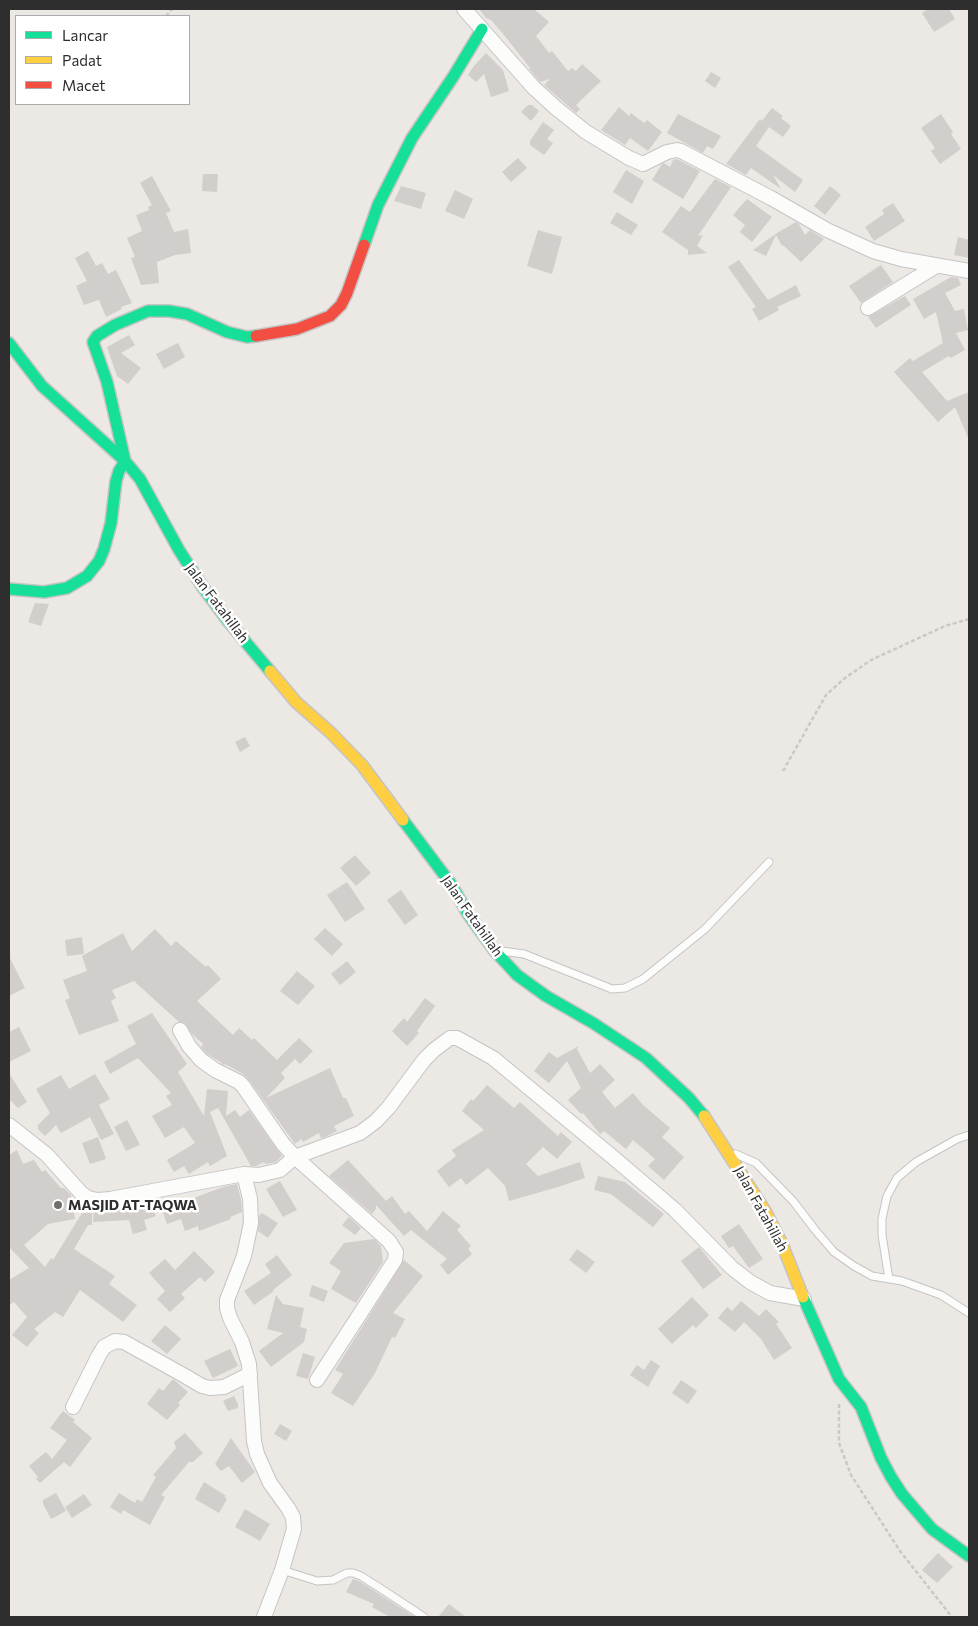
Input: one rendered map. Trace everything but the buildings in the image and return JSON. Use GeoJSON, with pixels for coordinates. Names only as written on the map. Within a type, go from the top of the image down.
{"type":"FeatureCollection","features":[{"type":"Feature","properties":{"kind":"street"},"geometry":{"type":"LineString","coordinates":[[464,9],[534,88],[556,108],[586,132],[629,158],[643,164],[667,152],[682,151],[862,247],[890,257],[969,271]]}},
{"type":"Feature","properties":{"kind":"street"},"geometry":{"type":"LineString","coordinates":[[9,589],[44,592],[78,583],[87,576],[99,561],[104,549],[111,523],[116,481],[125,461],[107,382],[94,349],[93,342],[96,336],[148,310],[169,310],[188,314],[227,332],[247,337],[264,336],[297,329],[330,316],[341,305],[347,293],[378,206],[412,138],[453,77],[482,29]]}},
{"type":"Feature","properties":{"kind":"street"},"geometry":{"type":"LineString","coordinates":[[868,308],[936,266]]}},
{"type":"Feature","properties":{"kind":"street","name":"Jalan Fatahillah"},"geometry":{"type":"LineString","coordinates":[[9,343],[42,386],[125,461],[140,479],[178,550],[228,621],[296,702],[331,733],[362,765],[451,884],[468,914],[494,950],[517,975],[546,996],[594,1023],[646,1058],[689,1098],[709,1122],[765,1211],[782,1244],[839,1379],[850,1391],[860,1408],[881,1458],[902,1494],[932,1529],[969,1556]]}},
{"type":"Feature","properties":{"kind":"street"},"geometry":{"type":"LineString","coordinates":[[180,1030],[200,1060],[239,1082],[295,1157],[389,1241],[396,1252],[394,1260],[318,1380]]}},
{"type":"Feature","properties":{"kind":"street"},"geometry":{"type":"LineString","coordinates":[[9,1125],[47,1155],[81,1193],[88,1198],[98,1200],[244,1174],[259,1175],[280,1170],[295,1157],[360,1133],[376,1121],[389,1107],[424,1060],[442,1043],[450,1038],[457,1038],[477,1048],[518,1078],[675,1210],[732,1268],[750,1282],[770,1293],[789,1298],[804,1299]]}},
{"type":"Feature","properties":{"kind":"street"},"geometry":{"type":"LineString","coordinates":[[244,1174],[250,1199],[251,1223],[244,1256],[228,1300],[227,1308],[246,1352],[250,1374],[257,1454],[270,1483],[293,1517],[294,1529],[282,1570],[264,1617]]}},
{"type":"Feature","properties":{"kind":"street"},"geometry":{"type":"LineString","coordinates":[[72,1407],[104,1347],[115,1341],[124,1342],[210,1388],[224,1387],[250,1374]]}},
{"type":"Feature","properties":{"kind":"lane"},"geometry":{"type":"LineString","coordinates":[[494,950],[524,954],[612,989],[625,988],[643,979],[705,928],[768,862]]}},
{"type":"Feature","properties":{"kind":"lane"},"geometry":{"type":"LineString","coordinates":[[889,1279],[882,1235],[882,1219],[887,1196],[897,1178],[916,1162],[957,1139],[969,1135]]}},
{"type":"Feature","properties":{"kind":"lane"},"geometry":{"type":"LineString","coordinates":[[728,1152],[756,1162],[793,1201],[834,1252],[854,1266],[872,1276],[902,1280],[941,1295],[969,1313]]}},
{"type":"Feature","properties":{"kind":"lane"},"geometry":{"type":"LineString","coordinates":[[282,1570],[317,1581],[333,1580],[347,1573],[353,1573],[361,1576],[424,1617]]}},
{"type":"Feature","properties":{"kind":"path"},"geometry":{"type":"LineString","coordinates":[[783,771],[826,695],[845,678],[871,660],[946,626],[969,619]]}},
{"type":"Feature","properties":{"kind":"path"},"geometry":{"type":"LineString","coordinates":[[839,1403],[840,1444],[851,1475],[900,1551],[952,1617]]}},
{"type":"Feature","properties":{"kind":"traffic: fast"},"geometry":{"type":"LineString","coordinates":[[364,245],[378,205],[412,138],[453,77],[482,29]]}},
{"type":"Feature","properties":{"kind":"traffic: fast"},"geometry":{"type":"LineString","coordinates":[[9,589],[44,592],[67,588],[87,576],[99,561],[104,549],[111,523],[116,481],[125,461],[107,382],[93,342],[97,336],[115,325],[148,311],[169,311],[187,314],[227,332],[247,337],[256,336]]}},
{"type":"Feature","properties":{"kind":"traffic: fast"},"geometry":{"type":"LineString","coordinates":[[9,343],[42,386],[125,461],[140,479],[179,550],[202,586],[228,621],[270,671]]}},
{"type":"Feature","properties":{"kind":"traffic: fast"},"geometry":{"type":"LineString","coordinates":[[403,820],[451,884],[468,914],[494,950],[517,975],[546,996],[593,1023],[646,1058],[689,1098],[704,1116]]}},
{"type":"Feature","properties":{"kind":"traffic: fast"},"geometry":{"type":"LineString","coordinates":[[803,1297],[839,1379],[861,1407],[881,1458],[891,1477],[902,1494],[932,1529],[969,1556]]}},
{"type":"Feature","properties":{"kind":"traffic: slow"},"geometry":{"type":"LineString","coordinates":[[270,671],[296,702],[331,733],[362,765],[403,820]]}},
{"type":"Feature","properties":{"kind":"traffic: slow"},"geometry":{"type":"LineString","coordinates":[[704,1116],[765,1211],[782,1244],[803,1297]]}},
{"type":"Feature","properties":{"kind":"traffic: jam"},"geometry":{"type":"LineString","coordinates":[[256,336],[297,329],[330,316],[341,305],[347,293],[364,245]]}},
{"type":"Feature","properties":{"kind":"place","name":"MASJID AT-TAQWA"},"geometry":{"type":"Point","coordinates":[58,1205]}}]}
